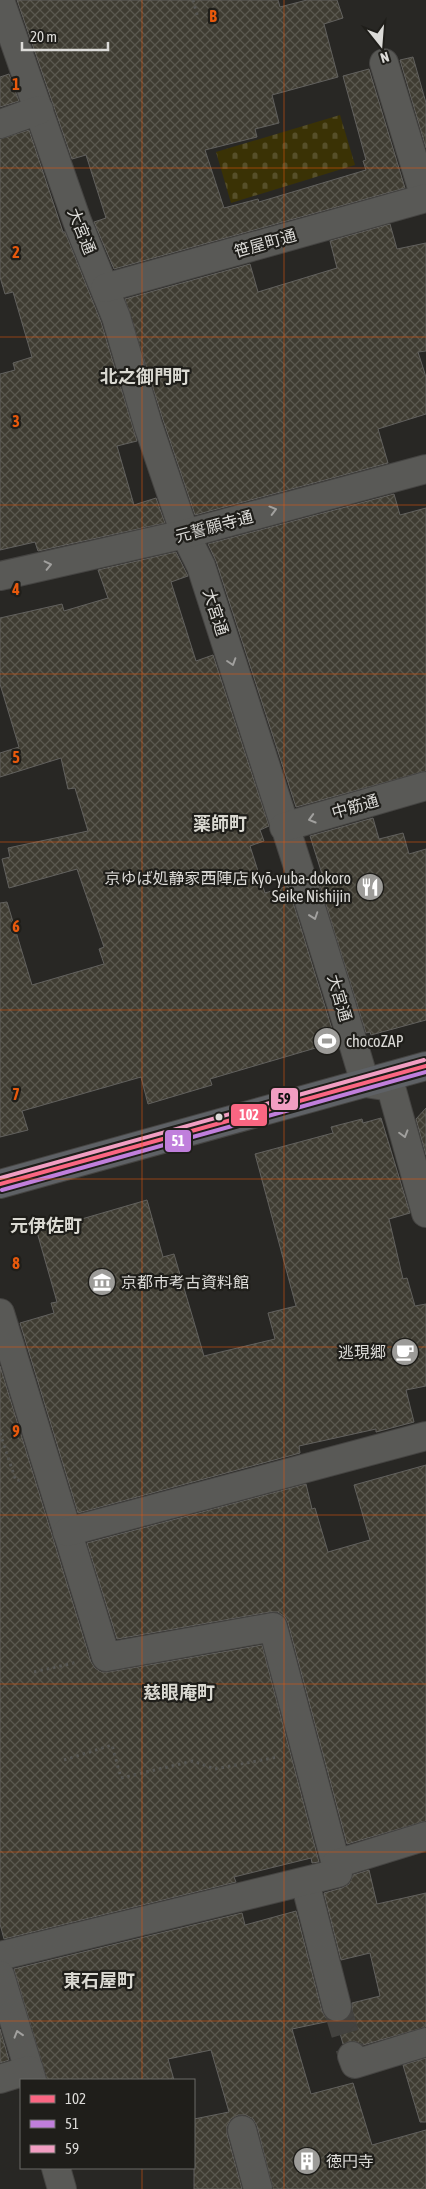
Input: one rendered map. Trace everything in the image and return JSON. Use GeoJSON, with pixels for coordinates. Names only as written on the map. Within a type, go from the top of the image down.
{"type":"FeatureCollection","features":[{"type":"Feature","properties":{"kind":"main road"},"geometry":{"type":"LineString","coordinates":[[0,1184],[426,1066]]}},
{"type":"Feature","properties":{"kind":"street","name":"大宮通"},"geometry":{"type":"LineString","coordinates":[[0,0],[78,221],[105,288],[185,534],[202,566],[284,827],[332,969],[365,1083]]}},
{"type":"Feature","properties":{"kind":"street"},"geometry":{"type":"LineString","coordinates":[[384,63],[426,198]]}},
{"type":"Feature","properties":{"kind":"street"},"geometry":{"type":"LineString","coordinates":[[0,124],[39,110]]}},
{"type":"Feature","properties":{"kind":"street","name":"笹屋町通"},"geometry":{"type":"LineString","coordinates":[[105,288],[426,198]]}},
{"type":"Feature","properties":{"kind":"street","name":"元誓願寺通"},"geometry":{"type":"LineString","coordinates":[[0,576],[185,534],[426,469]]}},
{"type":"Feature","properties":{"kind":"street","name":"中筋通"},"geometry":{"type":"LineString","coordinates":[[284,827],[426,786]]}},
{"type":"Feature","properties":{"kind":"street"},"geometry":{"type":"LineString","coordinates":[[365,1083],[391,1087],[426,1213]]}},
{"type":"Feature","properties":{"kind":"street"},"geometry":{"type":"LineString","coordinates":[[0,1313],[106,1657],[273,1627],[338,1873],[0,1956]]}},
{"type":"Feature","properties":{"kind":"street"},"geometry":{"type":"LineString","coordinates":[[67,1532],[426,1436]]}},
{"type":"Feature","properties":{"kind":"street"},"geometry":{"type":"LineString","coordinates":[[336,1864],[426,1836]]}},
{"type":"Feature","properties":{"kind":"street"},"geometry":{"type":"LineString","coordinates":[[305,1882],[338,2007]]}},
{"type":"Feature","properties":{"kind":"street"},"geometry":{"type":"LineString","coordinates":[[0,1975],[30,2075],[0,2079]]}},
{"type":"Feature","properties":{"kind":"street"},"geometry":{"type":"LineString","coordinates":[[352,2056],[355,2064],[426,2042]]}},
{"type":"Feature","properties":{"kind":"street"},"geometry":{"type":"LineString","coordinates":[[242,2130],[258,2189]]}},
{"type":"Feature","properties":{"kind":"street"},"geometry":{"type":"LineString","coordinates":[[56,2169],[62,2189]]}},
{"type":"Feature","properties":{"kind":"path"},"geometry":{"type":"LineString","coordinates":[[193,0],[198,18]]}},
{"type":"Feature","properties":{"kind":"path"},"geometry":{"type":"LineString","coordinates":[[34,1672],[106,1657]]}},
{"type":"Feature","properties":{"kind":"path"},"geometry":{"type":"LineString","coordinates":[[64,1760],[112,1745],[121,1778],[193,1761],[215,1769],[306,1752]]}},
{"type":"Feature","properties":{"kind":"green space"},"geometry":{"type":"Polygon","coordinates":[[[340,115],[355,165],[231,203],[216,152],[340,115]]]}},
{"type":"Feature","properties":{"kind":"building"},"geometry":{"type":"Polygon","coordinates":[[[17,0],[278,0],[280,7],[307,0],[337,0],[343,18],[324,24],[338,77],[272,95],[279,123],[255,129],[257,137],[205,150],[224,208],[258,199],[259,202],[366,170],[363,161],[366,160],[343,76],[369,69],[405,188],[114,269],[94,222],[106,218],[86,155],[72,159],[17,0]]]}},
{"type":"Feature","properties":{"kind":"building"},"geometry":{"type":"Polygon","coordinates":[[[413,57],[426,103],[426,148],[400,60],[413,57]]]}},
{"type":"Feature","properties":{"kind":"building"},"geometry":{"type":"Polygon","coordinates":[[[9,74],[19,101],[0,107],[0,77],[9,74]]]}},
{"type":"Feature","properties":{"kind":"building"},"geometry":{"type":"Polygon","coordinates":[[[29,130],[63,232],[65,232],[101,322],[137,441],[117,446],[134,505],[156,498],[165,523],[38,551],[35,542],[0,550],[0,374],[15,370],[13,363],[32,357],[13,292],[5,294],[0,277],[0,139],[29,130]]]}},
{"type":"Feature","properties":{"kind":"building"},"geometry":{"type":"Polygon","coordinates":[[[390,224],[397,249],[426,243],[426,351],[418,352],[426,377],[426,414],[378,429],[388,463],[195,515],[125,299],[250,264],[258,292],[337,268],[330,241],[390,224]]]}},
{"type":"Feature","properties":{"kind":"building"},"geometry":{"type":"Polygon","coordinates":[[[394,494],[400,515],[426,508],[426,771],[296,807],[216,561],[208,544],[394,494]]]}},
{"type":"Feature","properties":{"kind":"building"},"geometry":{"type":"Polygon","coordinates":[[[176,552],[188,576],[171,582],[196,661],[213,655],[269,826],[260,830],[264,841],[250,846],[265,893],[288,886],[336,1042],[210,1079],[212,1085],[148,1104],[141,1077],[22,1111],[28,1130],[0,1137],[0,903],[7,902],[32,985],[104,964],[99,949],[104,947],[77,869],[9,888],[2,859],[10,857],[8,848],[88,831],[75,788],[68,789],[61,758],[0,777],[0,753],[19,747],[0,684],[0,618],[62,604],[64,611],[108,598],[98,570],[176,552]]]}},
{"type":"Feature","properties":{"kind":"building"},"geometry":{"type":"Polygon","coordinates":[[[373,818],[379,839],[403,833],[409,854],[426,849],[426,1020],[371,1035],[370,1032],[366,1033],[317,876],[322,874],[310,836],[373,818]]]}},
{"type":"Feature","properties":{"kind":"building"},"geometry":{"type":"Polygon","coordinates":[[[426,1108],[426,1155],[416,1119],[426,1108]]]}},
{"type":"Feature","properties":{"kind":"building"},"geometry":{"type":"Polygon","coordinates":[[[381,1118],[410,1213],[389,1219],[403,1279],[407,1278],[415,1306],[426,1304],[426,1386],[406,1390],[414,1422],[376,1432],[376,1429],[299,1446],[300,1453],[78,1513],[20,1323],[54,1313],[51,1303],[57,1302],[37,1232],[147,1200],[163,1257],[174,1254],[204,1356],[275,1339],[268,1313],[296,1306],[255,1154],[333,1133],[331,1127],[362,1119],[363,1123],[381,1118]]]}},
{"type":"Feature","properties":{"kind":"building"},"geometry":{"type":"Polygon","coordinates":[[[0,1366],[91,1662],[101,1672],[109,1672],[262,1645],[319,1862],[312,1863],[311,1858],[234,1877],[236,1882],[4,1939],[0,1924],[0,1366]]]}},
{"type":"Feature","properties":{"kind":"building"},"geometry":{"type":"Polygon","coordinates":[[[426,1465],[426,1821],[347,1844],[285,1617],[278,1612],[270,1612],[117,1639],[87,1543],[306,1484],[312,1509],[315,1508],[328,1552],[370,1540],[354,1485],[426,1465]]]}},
{"type":"Feature","properties":{"kind":"building"},"geometry":{"type":"Polygon","coordinates":[[[369,1870],[377,1904],[426,1893],[426,2027],[363,2045],[354,2041],[343,2044],[337,2022],[348,2018],[352,2011],[352,2003],[380,1996],[370,1953],[341,1960],[324,1893],[342,1888],[349,1884],[353,1875],[369,1870]]]}},
{"type":"Feature","properties":{"kind":"building"},"geometry":{"type":"Polygon","coordinates":[[[296,1911],[322,2011],[330,2021],[292,2029],[311,2094],[353,2083],[372,2145],[426,2130],[426,2189],[273,2189],[257,2126],[253,2119],[246,2115],[238,2115],[231,2119],[227,2126],[227,2134],[242,2189],[194,2189],[195,2119],[229,2112],[211,2050],[168,2059],[174,2079],[47,2079],[14,1969],[242,1913],[245,1925],[296,1911]]]}},
{"type":"Feature","properties":{"kind":"building"},"geometry":{"type":"Polygon","coordinates":[[[0,2029],[9,2060],[0,2063],[0,2029]]]}},
{"type":"Feature","properties":{"kind":"building"},"geometry":{"type":"Polygon","coordinates":[[[426,2058],[426,2122],[420,2122],[403,2065],[426,2058]]]}},
{"type":"Feature","properties":{"kind":"tunnel"},"geometry":{"type":"LineString","coordinates":[[337,2007],[352,2056]]}},
{"type":"Feature","properties":{"kind":"transit line","name":"59"},"geometry":{"type":"LineString","coordinates":[[0,1178],[424,1060]]}},
{"type":"Feature","properties":{"kind":"transit line","name":"102"},"geometry":{"type":"LineString","coordinates":[[0,1184],[426,1066]]}},
{"type":"Feature","properties":{"kind":"transit line","name":"51"},"geometry":{"type":"LineString","coordinates":[[2,1190],[426,1072]]}},
{"type":"Feature","properties":{"kind":"place","name":"京ゆば処静家西陣店 Kyō-yuba-dokoro Seike Nishijin"},"geometry":{"type":"Point","coordinates":[370,887]}},
{"type":"Feature","properties":{"kind":"place","name":"chocoZAP"},"geometry":{"type":"Point","coordinates":[327,1041]}},
{"type":"Feature","properties":{"kind":"place","name":"京都市考古資料館"},"geometry":{"type":"Point","coordinates":[102,1282]}},
{"type":"Feature","properties":{"kind":"place","name":"逃現郷"},"geometry":{"type":"Point","coordinates":[405,1352]}},
{"type":"Feature","properties":{"kind":"place","name":"徳円寺"},"geometry":{"type":"Point","coordinates":[307,2161]}},
{"type":"Feature","properties":{"kind":"district","name":"北之御門町"},"geometry":{"type":"Point","coordinates":[145,377]}},
{"type":"Feature","properties":{"kind":"district","name":"薬師町"},"geometry":{"type":"Point","coordinates":[220,824]}},
{"type":"Feature","properties":{"kind":"district","name":"元伊佐町"},"geometry":{"type":"Point","coordinates":[46,1226]}},
{"type":"Feature","properties":{"kind":"district","name":"慈眼庵町"},"geometry":{"type":"Point","coordinates":[179,1693]}},
{"type":"Feature","properties":{"kind":"district","name":"東石屋町"},"geometry":{"type":"Point","coordinates":[99,1981]}}]}
